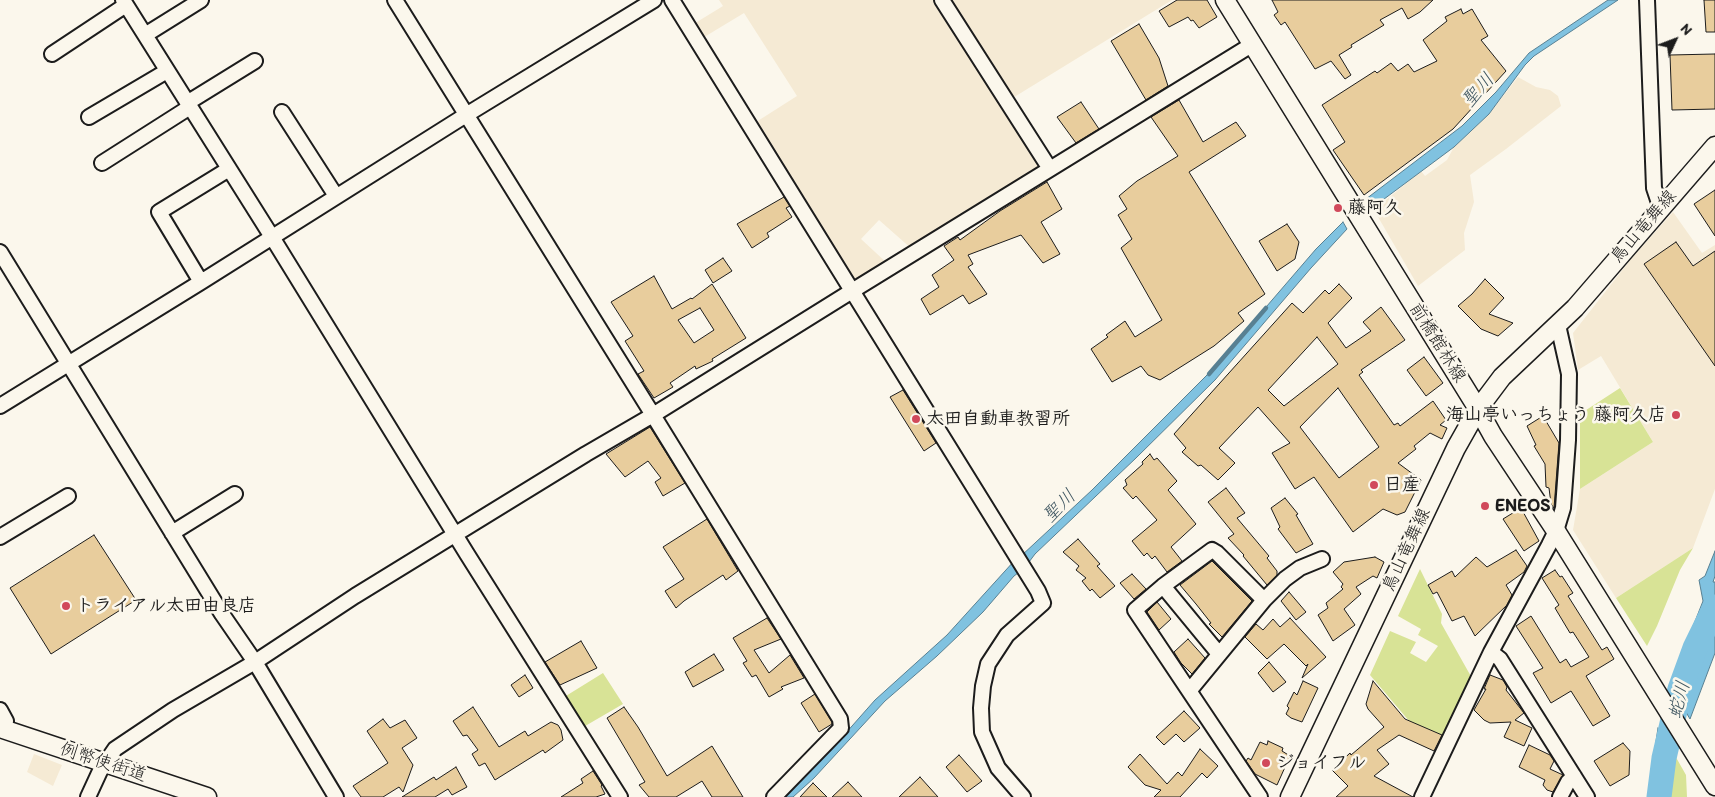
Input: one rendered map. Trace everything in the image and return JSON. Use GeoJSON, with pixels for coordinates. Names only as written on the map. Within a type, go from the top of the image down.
{"type":"FeatureCollection","features":[{"type":"Feature","properties":{"kind":"main road","name":"前橋館林線"},"geometry":{"type":"LineString","coordinates":[[1225,0],[1493,436],[1556,531],[1715,786]]}},
{"type":"Feature","properties":{"kind":"main road","name":"鳥山竜舞線"},"geometry":{"type":"LineString","coordinates":[[1290,797],[1456,448],[1478,409],[1502,378],[1558,325],[1715,146]]}},
{"type":"Feature","properties":{"kind":"main road","name":"例幣使街道"},"geometry":{"type":"LineString","coordinates":[[2,728],[207,797]]}},
{"type":"Feature","properties":{"kind":"street"},"geometry":{"type":"LineString","coordinates":[[145,35],[201,0]]}},
{"type":"Feature","properties":{"kind":"street"},"geometry":{"type":"LineString","coordinates":[[396,0],[840,719],[841,728],[774,797]]}},
{"type":"Feature","properties":{"kind":"street"},"geometry":{"type":"LineString","coordinates":[[0,406],[654,0]]}},
{"type":"Feature","properties":{"kind":"street"},"geometry":{"type":"LineString","coordinates":[[672,0],[1038,591],[1043,603],[1007,635],[988,664],[981,708],[982,732],[998,768],[1023,797]]}},
{"type":"Feature","properties":{"kind":"street"},"geometry":{"type":"LineString","coordinates":[[942,0],[1050,169]]}},
{"type":"Feature","properties":{"kind":"street"},"geometry":{"type":"LineString","coordinates":[[1647,0],[1654,188],[1658,200],[1663,205]]}},
{"type":"Feature","properties":{"kind":"street"},"geometry":{"type":"LineString","coordinates":[[52,54],[124,2],[272,237],[455,536],[620,797]]}},
{"type":"Feature","properties":{"kind":"street"},"geometry":{"type":"LineString","coordinates":[[88,797],[105,763],[116,749],[173,710],[255,662],[355,596],[653,415],[1253,44]]}},
{"type":"Feature","properties":{"kind":"street"},"geometry":{"type":"LineString","coordinates":[[102,163],[255,61]]}},
{"type":"Feature","properties":{"kind":"street"},"geometry":{"type":"LineString","coordinates":[[89,117],[167,71]]}},
{"type":"Feature","properties":{"kind":"street"},"geometry":{"type":"LineString","coordinates":[[282,112],[336,196]]}},
{"type":"Feature","properties":{"kind":"street"},"geometry":{"type":"LineString","coordinates":[[201,282],[159,212],[229,169]]}},
{"type":"Feature","properties":{"kind":"street"},"geometry":{"type":"LineString","coordinates":[[0,252],[222,614],[255,662],[336,797]]}},
{"type":"Feature","properties":{"kind":"street"},"geometry":{"type":"LineString","coordinates":[[1422,797],[1491,652],[1556,531],[1563,508],[1568,440],[1569,374],[1558,325]]}},
{"type":"Feature","properties":{"kind":"street"},"geometry":{"type":"LineString","coordinates":[[172,533],[236,494]]}},
{"type":"Feature","properties":{"kind":"street"},"geometry":{"type":"LineString","coordinates":[[0,537],[68,496]]}},
{"type":"Feature","properties":{"kind":"street"},"geometry":{"type":"LineString","coordinates":[[1260,797],[1135,610],[1163,586],[1212,550],[1264,600]]}},
{"type":"Feature","properties":{"kind":"street"},"geometry":{"type":"LineString","coordinates":[[1190,690],[1264,600],[1290,573],[1322,559]]}},
{"type":"Feature","properties":{"kind":"street"},"geometry":{"type":"LineString","coordinates":[[1163,586],[1219,654]]}},
{"type":"Feature","properties":{"kind":"street"},"geometry":{"type":"LineString","coordinates":[[1491,652],[1500,659],[1587,797]]}},
{"type":"Feature","properties":{"kind":"street"},"geometry":{"type":"LineString","coordinates":[[0,710],[6,721],[2,728]]}},
{"type":"Feature","properties":{"kind":"street"},"geometry":{"type":"LineString","coordinates":[[1560,797],[1568,782],[1574,776]]}},
{"type":"Feature","properties":{"kind":"shaded area"},"geometry":{"type":"Polygon","coordinates":[[[719,0],[934,0],[939,8],[949,0],[1172,0],[1011,99],[1042,169],[913,250],[879,220],[861,239],[888,264],[855,285],[753,124],[797,96],[744,13],[701,39],[692,25],[723,6],[719,0]]]}},
{"type":"Feature","properties":{"kind":"shaded area"},"geometry":{"type":"Polygon","coordinates":[[[1518,77],[1536,87],[1550,90],[1558,96],[1561,106],[1470,175],[1474,202],[1464,233],[1465,250],[1418,286],[1374,210],[1421,171],[1425,176],[1447,160],[1454,147],[1489,114],[1518,77]]]}},
{"type":"Feature","properties":{"kind":"shaded area","name":"海山亭いっちょう 藤阿久店"},"geometry":{"type":"Polygon","coordinates":[[[1673,212],[1702,253],[1715,245],[1715,489],[1693,548],[1616,598],[1573,530],[1580,489],[1653,442],[1601,356],[1578,370],[1573,333],[1631,259],[1673,212]]]}},
{"type":"Feature","properties":{"kind":"shaded area"},"geometry":{"type":"Polygon","coordinates":[[[34,754],[62,765],[53,786],[27,772],[34,754]]]}},
{"type":"Feature","properties":{"kind":"green space"},"geometry":{"type":"Polygon","coordinates":[[[1620,388],[1653,442],[1580,489],[1580,414],[1620,388]]]}},
{"type":"Feature","properties":{"kind":"green space"},"geometry":{"type":"Polygon","coordinates":[[[1693,548],[1680,570],[1647,646],[1616,598],[1693,548]]]}},
{"type":"Feature","properties":{"kind":"green space"},"geometry":{"type":"Polygon","coordinates":[[[1420,569],[1442,614],[1441,623],[1473,680],[1446,737],[1410,722],[1370,675],[1390,631],[1416,642],[1410,653],[1426,662],[1438,646],[1418,635],[1421,629],[1398,616],[1420,569]]]}},
{"type":"Feature","properties":{"kind":"green space"},"geometry":{"type":"Polygon","coordinates":[[[603,673],[623,704],[580,729],[561,699],[603,673]]]}},
{"type":"Feature","properties":{"kind":"green space"},"geometry":{"type":"Polygon","coordinates":[[[1669,745],[1686,775],[1687,797],[1662,797],[1669,745]]]}},
{"type":"Feature","properties":{"kind":"water"},"geometry":{"type":"Polygon","coordinates":[[[1608,0],[1618,0],[1534,56],[1525,65],[1489,114],[1454,147],[1372,208],[1366,199],[1462,126],[1496,92],[1529,53],[1608,0]]]}},
{"type":"Feature","properties":{"kind":"water"},"geometry":{"type":"Polygon","coordinates":[[[1343,222],[1347,229],[1215,380],[1035,554],[1028,566],[1021,556],[1092,490],[1211,371],[1316,249],[1343,222]]]}},
{"type":"Feature","properties":{"kind":"water"},"geometry":{"type":"Polygon","coordinates":[[[1715,551],[1715,576],[1713,582],[1715,582],[1715,653],[1690,719],[1670,685],[1703,601],[1699,580],[1705,576],[1715,551]]]}},
{"type":"Feature","properties":{"kind":"water"},"geometry":{"type":"Polygon","coordinates":[[[1015,560],[1022,570],[1014,576],[983,612],[937,656],[885,701],[814,778],[793,797],[781,797],[837,743],[875,700],[947,635],[1015,560]]]}},
{"type":"Feature","properties":{"kind":"water"},"geometry":{"type":"Polygon","coordinates":[[[1658,728],[1669,745],[1662,797],[1652,797],[1655,748],[1658,728]]]}},
{"type":"Feature","properties":{"kind":"building"},"geometry":{"type":"Polygon","coordinates":[[[1177,0],[1207,0],[1217,17],[1199,28],[1188,17],[1169,27],[1159,11],[1177,0]]]}},
{"type":"Feature","properties":{"kind":"building"},"geometry":{"type":"Polygon","coordinates":[[[1272,0],[1433,0],[1420,12],[1408,19],[1402,8],[1380,20],[1384,25],[1351,45],[1352,47],[1339,55],[1351,75],[1345,79],[1331,61],[1315,69],[1285,22],[1281,25],[1274,15],[1278,12],[1272,0]]]}},
{"type":"Feature","properties":{"kind":"building"},"geometry":{"type":"Polygon","coordinates":[[[1704,0],[1715,0],[1715,32],[1706,32],[1704,0]]]}},
{"type":"Feature","properties":{"kind":"building"},"geometry":{"type":"Polygon","coordinates":[[[1461,9],[1463,14],[1472,9],[1488,36],[1481,40],[1506,71],[1453,129],[1364,195],[1333,150],[1345,142],[1322,105],[1391,63],[1398,71],[1408,64],[1414,72],[1437,61],[1423,40],[1447,21],[1445,17],[1461,9]]]}},
{"type":"Feature","properties":{"kind":"building"},"geometry":{"type":"Polygon","coordinates":[[[1139,24],[1159,58],[1168,86],[1146,100],[1111,41],[1139,24]]]}},
{"type":"Feature","properties":{"kind":"building"},"geometry":{"type":"Polygon","coordinates":[[[1715,54],[1715,109],[1672,110],[1670,55],[1715,54]]]}},
{"type":"Feature","properties":{"kind":"building"},"geometry":{"type":"Polygon","coordinates":[[[1179,100],[1203,142],[1236,122],[1246,136],[1189,172],[1265,294],[1238,313],[1244,321],[1214,346],[1160,380],[1148,375],[1141,366],[1112,382],[1091,349],[1108,337],[1106,335],[1125,321],[1135,337],[1162,320],[1121,248],[1132,239],[1118,215],[1127,209],[1119,196],[1137,181],[1178,156],[1151,117],[1179,100]]]}},
{"type":"Feature","properties":{"kind":"building"},"geometry":{"type":"Polygon","coordinates":[[[1081,102],[1099,129],[1076,143],[1057,117],[1081,102]]]}},
{"type":"Feature","properties":{"kind":"building"},"geometry":{"type":"Polygon","coordinates":[[[1047,182],[1062,209],[1041,222],[1060,254],[1043,263],[1021,235],[968,255],[973,264],[968,267],[987,294],[969,304],[963,295],[930,315],[921,299],[939,287],[932,275],[954,260],[944,246],[958,237],[960,240],[1000,211],[1047,182]]]}},
{"type":"Feature","properties":{"kind":"building"},"geometry":{"type":"Polygon","coordinates":[[[1715,190],[1715,236],[1694,204],[1715,190]]]}},
{"type":"Feature","properties":{"kind":"building"},"geometry":{"type":"Polygon","coordinates":[[[784,197],[790,206],[786,208],[792,217],[767,233],[769,237],[752,248],[737,224],[784,197]]]}},
{"type":"Feature","properties":{"kind":"building"},"geometry":{"type":"Polygon","coordinates":[[[1287,224],[1299,242],[1295,259],[1277,271],[1259,241],[1287,224]]]}},
{"type":"Feature","properties":{"kind":"building"},"geometry":{"type":"Polygon","coordinates":[[[1676,242],[1693,266],[1715,251],[1715,366],[1644,264],[1676,242]]]}},
{"type":"Feature","properties":{"kind":"building"},"geometry":{"type":"Polygon","coordinates":[[[723,258],[732,271],[713,283],[705,270],[723,258]]]}},
{"type":"Feature","properties":{"kind":"building"},"geometry":{"type":"Polygon","coordinates":[[[654,276],[672,309],[692,299],[712,284],[746,338],[712,359],[713,361],[696,369],[695,366],[670,383],[673,387],[654,398],[638,374],[644,371],[625,341],[633,336],[611,302],[654,276]],[[700,308],[678,320],[694,343],[714,330],[700,308]]]}},
{"type":"Feature","properties":{"kind":"building"},"geometry":{"type":"Polygon","coordinates":[[[1485,279],[1504,298],[1489,314],[1513,323],[1498,336],[1481,329],[1458,306],[1485,279]]]}},
{"type":"Feature","properties":{"kind":"building"},"geometry":{"type":"Polygon","coordinates":[[[1339,284],[1352,298],[1328,323],[1346,348],[1371,331],[1363,322],[1381,307],[1405,340],[1361,370],[1363,372],[1359,375],[1394,425],[1398,423],[1400,426],[1433,401],[1446,420],[1440,425],[1447,428],[1442,439],[1430,433],[1414,446],[1416,449],[1398,463],[1421,480],[1405,512],[1397,515],[1383,509],[1353,532],[1314,477],[1295,489],[1272,453],[1290,443],[1258,407],[1219,448],[1235,463],[1218,480],[1182,452],[1186,448],[1174,434],[1292,303],[1303,313],[1325,290],[1329,294],[1339,284]],[[1317,337],[1268,390],[1284,406],[1338,364],[1317,337]],[[1338,388],[1300,427],[1339,478],[1379,447],[1338,388]]]}},
{"type":"Feature","properties":{"kind":"building"},"geometry":{"type":"Polygon","coordinates":[[[1424,357],[1443,383],[1426,396],[1407,370],[1424,357]]]}},
{"type":"Feature","properties":{"kind":"building","name":"太田自動車教習所"},"geometry":{"type":"Polygon","coordinates":[[[903,390],[936,443],[924,451],[890,397],[903,390]]]}},
{"type":"Feature","properties":{"kind":"building"},"geometry":{"type":"Polygon","coordinates":[[[1543,416],[1559,443],[1554,508],[1551,504],[1549,488],[1546,487],[1545,464],[1534,446],[1536,445],[1527,426],[1543,416]]]}},
{"type":"Feature","properties":{"kind":"building"},"geometry":{"type":"Polygon","coordinates":[[[650,427],[685,483],[663,496],[655,482],[661,478],[648,461],[625,477],[606,454],[650,427]]]}},
{"type":"Feature","properties":{"kind":"building"},"geometry":{"type":"Polygon","coordinates":[[[1150,454],[1154,460],[1157,458],[1177,481],[1168,490],[1196,524],[1171,547],[1182,561],[1167,572],[1155,556],[1152,559],[1147,553],[1144,556],[1132,541],[1157,520],[1136,496],[1133,499],[1123,488],[1127,485],[1125,480],[1143,464],[1142,462],[1150,454]]]}},
{"type":"Feature","properties":{"kind":"building"},"geometry":{"type":"Polygon","coordinates":[[[1226,488],[1245,513],[1237,518],[1269,556],[1267,558],[1277,571],[1277,575],[1267,585],[1228,538],[1234,534],[1208,502],[1226,488]]]}},
{"type":"Feature","properties":{"kind":"building"},"geometry":{"type":"Polygon","coordinates":[[[1285,498],[1298,514],[1296,515],[1313,544],[1296,553],[1278,529],[1280,527],[1271,508],[1285,498]]]}},
{"type":"Feature","properties":{"kind":"building"},"geometry":{"type":"Polygon","coordinates":[[[1521,508],[1539,541],[1524,551],[1503,519],[1521,508]]]}},
{"type":"Feature","properties":{"kind":"building"},"geometry":{"type":"Polygon","coordinates":[[[707,519],[738,571],[726,580],[723,575],[676,608],[665,591],[684,579],[663,547],[707,519]]]}},
{"type":"Feature","properties":{"kind":"building"},"geometry":{"type":"Polygon","coordinates":[[[94,535],[136,600],[51,654],[10,588],[94,535]]]}},
{"type":"Feature","properties":{"kind":"building"},"geometry":{"type":"Polygon","coordinates":[[[1078,539],[1100,564],[1097,566],[1115,586],[1100,598],[1092,589],[1090,591],[1082,581],[1086,578],[1076,570],[1079,566],[1063,552],[1078,539]]]}},
{"type":"Feature","properties":{"kind":"building"},"geometry":{"type":"Polygon","coordinates":[[[1516,550],[1527,566],[1524,572],[1506,585],[1512,595],[1507,605],[1475,636],[1464,616],[1452,621],[1437,592],[1433,594],[1428,585],[1452,571],[1455,577],[1476,557],[1487,567],[1516,550]]]}},
{"type":"Feature","properties":{"kind":"building"},"geometry":{"type":"Polygon","coordinates":[[[1375,557],[1384,562],[1377,578],[1373,576],[1356,587],[1361,594],[1344,609],[1355,625],[1333,641],[1318,615],[1328,608],[1326,603],[1343,589],[1341,587],[1343,584],[1333,572],[1344,562],[1375,557]]]}},
{"type":"Feature","properties":{"kind":"building"},"geometry":{"type":"Polygon","coordinates":[[[1212,561],[1252,601],[1222,637],[1209,624],[1211,623],[1180,585],[1212,561]]]}},
{"type":"Feature","properties":{"kind":"building"},"geometry":{"type":"Polygon","coordinates":[[[1555,570],[1560,577],[1562,576],[1573,593],[1568,596],[1602,650],[1607,647],[1614,659],[1586,676],[1610,716],[1593,726],[1571,691],[1551,703],[1533,673],[1543,668],[1516,626],[1531,616],[1560,663],[1566,659],[1571,667],[1589,657],[1573,632],[1570,633],[1555,608],[1559,605],[1542,578],[1555,570]]]}},
{"type":"Feature","properties":{"kind":"building"},"geometry":{"type":"Polygon","coordinates":[[[1132,574],[1146,589],[1134,599],[1120,583],[1132,574]]]}},
{"type":"Feature","properties":{"kind":"building"},"geometry":{"type":"Polygon","coordinates":[[[1289,592],[1306,612],[1296,620],[1281,601],[1289,592]]]}},
{"type":"Feature","properties":{"kind":"building"},"geometry":{"type":"Polygon","coordinates":[[[1157,602],[1171,619],[1159,630],[1147,612],[1157,602]]]}},
{"type":"Feature","properties":{"kind":"building"},"geometry":{"type":"Polygon","coordinates":[[[767,618],[781,639],[754,650],[769,673],[790,655],[804,678],[781,687],[783,689],[769,697],[756,675],[752,677],[743,663],[747,661],[733,638],[767,618]]]}},
{"type":"Feature","properties":{"kind":"building"},"geometry":{"type":"Polygon","coordinates":[[[1290,618],[1326,657],[1302,678],[1308,664],[1306,666],[1284,644],[1267,659],[1245,637],[1256,624],[1263,630],[1273,619],[1280,627],[1290,618]]]}},
{"type":"Feature","properties":{"kind":"building"},"geometry":{"type":"Polygon","coordinates":[[[1188,639],[1205,658],[1192,674],[1181,663],[1174,652],[1188,639]]]}},
{"type":"Feature","properties":{"kind":"building"},"geometry":{"type":"Polygon","coordinates":[[[581,641],[597,668],[560,685],[545,662],[581,641]]]}},
{"type":"Feature","properties":{"kind":"building"},"geometry":{"type":"Polygon","coordinates":[[[714,654],[724,670],[693,687],[685,672],[714,654]]]}},
{"type":"Feature","properties":{"kind":"building"},"geometry":{"type":"Polygon","coordinates":[[[1269,662],[1286,682],[1273,692],[1258,673],[1269,662]]]}},
{"type":"Feature","properties":{"kind":"building"},"geometry":{"type":"Polygon","coordinates":[[[525,675],[533,688],[519,697],[511,685],[525,675]]]}},
{"type":"Feature","properties":{"kind":"building"},"geometry":{"type":"Polygon","coordinates":[[[1490,675],[1503,680],[1507,687],[1506,690],[1524,713],[1515,720],[1532,728],[1524,746],[1504,737],[1511,722],[1490,723],[1474,710],[1486,689],[1484,689],[1490,675]]]}},
{"type":"Feature","properties":{"kind":"building"},"geometry":{"type":"Polygon","coordinates":[[[1303,681],[1318,688],[1302,722],[1286,714],[1289,708],[1287,706],[1294,692],[1297,695],[1303,681]]]}},
{"type":"Feature","properties":{"kind":"building"},"geometry":{"type":"Polygon","coordinates":[[[1373,681],[1405,719],[1442,735],[1434,751],[1399,735],[1377,750],[1389,764],[1374,776],[1413,797],[1336,797],[1348,786],[1332,770],[1350,753],[1351,755],[1384,727],[1368,709],[1366,704],[1373,681]]]}},
{"type":"Feature","properties":{"kind":"building"},"geometry":{"type":"Polygon","coordinates":[[[815,694],[832,722],[832,724],[819,732],[801,703],[815,694]]]}},
{"type":"Feature","properties":{"kind":"building"},"geometry":{"type":"Polygon","coordinates":[[[473,707],[499,747],[525,731],[528,736],[551,722],[558,725],[563,740],[545,753],[543,750],[495,780],[485,763],[479,766],[472,754],[478,750],[467,735],[463,736],[453,721],[473,707]]]}},
{"type":"Feature","properties":{"kind":"building"},"geometry":{"type":"Polygon","coordinates":[[[624,707],[667,776],[712,746],[743,797],[712,797],[702,781],[676,797],[649,797],[639,785],[645,782],[607,718],[624,707]]]}},
{"type":"Feature","properties":{"kind":"building"},"geometry":{"type":"Polygon","coordinates":[[[1184,711],[1200,728],[1184,742],[1176,734],[1164,745],[1156,737],[1184,711]]]}},
{"type":"Feature","properties":{"kind":"building"},"geometry":{"type":"Polygon","coordinates":[[[383,719],[390,728],[405,720],[417,738],[402,748],[413,765],[403,792],[399,787],[383,797],[361,797],[353,786],[388,763],[367,731],[383,719]]]}},
{"type":"Feature","properties":{"kind":"building","name":"ジョイフル"},"geometry":{"type":"Polygon","coordinates":[[[1268,741],[1283,748],[1282,751],[1290,756],[1277,785],[1255,774],[1246,761],[1248,758],[1251,760],[1260,742],[1267,745],[1268,741]]]}},
{"type":"Feature","properties":{"kind":"building"},"geometry":{"type":"Polygon","coordinates":[[[1623,743],[1630,751],[1629,775],[1610,786],[1594,761],[1623,743]]]}},
{"type":"Feature","properties":{"kind":"building"},"geometry":{"type":"Polygon","coordinates":[[[1529,745],[1550,755],[1554,761],[1550,769],[1563,775],[1553,792],[1547,790],[1543,785],[1545,780],[1519,767],[1529,745]]]}},
{"type":"Feature","properties":{"kind":"building"},"geometry":{"type":"Polygon","coordinates":[[[1200,749],[1218,766],[1207,778],[1202,773],[1180,797],[1154,797],[1161,790],[1145,785],[1128,767],[1140,754],[1167,784],[1178,772],[1182,776],[1200,749]]]}},
{"type":"Feature","properties":{"kind":"building"},"geometry":{"type":"Polygon","coordinates":[[[959,755],[982,781],[967,792],[946,767],[959,755]]]}},
{"type":"Feature","properties":{"kind":"building"},"geometry":{"type":"Polygon","coordinates":[[[456,767],[467,787],[452,795],[448,789],[435,797],[402,797],[434,777],[436,780],[456,767]]]}},
{"type":"Feature","properties":{"kind":"building"},"geometry":{"type":"Polygon","coordinates":[[[593,771],[602,785],[605,794],[596,797],[561,797],[583,783],[581,779],[593,771]]]}},
{"type":"Feature","properties":{"kind":"building"},"geometry":{"type":"Polygon","coordinates":[[[920,777],[938,797],[899,797],[920,777]]]}},
{"type":"Feature","properties":{"kind":"building"},"geometry":{"type":"Polygon","coordinates":[[[848,782],[862,797],[832,797],[848,782]]]}},
{"type":"Feature","properties":{"kind":"building"},"geometry":{"type":"Polygon","coordinates":[[[813,783],[827,797],[800,797],[813,783]]]}},
{"type":"Feature","properties":{"kind":"waterway","name":"聖川"},"geometry":{"type":"LineString","coordinates":[[1209,374],[1266,308]]}},
{"type":"Feature","properties":{"kind":"waterway","name":"蛇川"},"geometry":{"type":"LineString","coordinates":[[1659,797],[1664,758],[1680,689],[1695,648],[1715,607]]}},
{"type":"Feature","properties":{"kind":"place","name":"藤阿久"},"geometry":{"type":"Point","coordinates":[1338,208]}},
{"type":"Feature","properties":{"kind":"place","name":"海山亭いっちょう 藤阿久店"},"geometry":{"type":"Point","coordinates":[1676,415]}},
{"type":"Feature","properties":{"kind":"place","name":"太田自動車教習所"},"geometry":{"type":"Point","coordinates":[916,419]}},
{"type":"Feature","properties":{"kind":"place","name":"日産"},"geometry":{"type":"Point","coordinates":[1374,485]}},
{"type":"Feature","properties":{"kind":"place","name":"ENEOS"},"geometry":{"type":"Point","coordinates":[1485,506]}},
{"type":"Feature","properties":{"kind":"place","name":"トライアル太田由良店"},"geometry":{"type":"Point","coordinates":[66,606]}},
{"type":"Feature","properties":{"kind":"place","name":"ジョイフル"},"geometry":{"type":"Point","coordinates":[1266,763]}}]}
